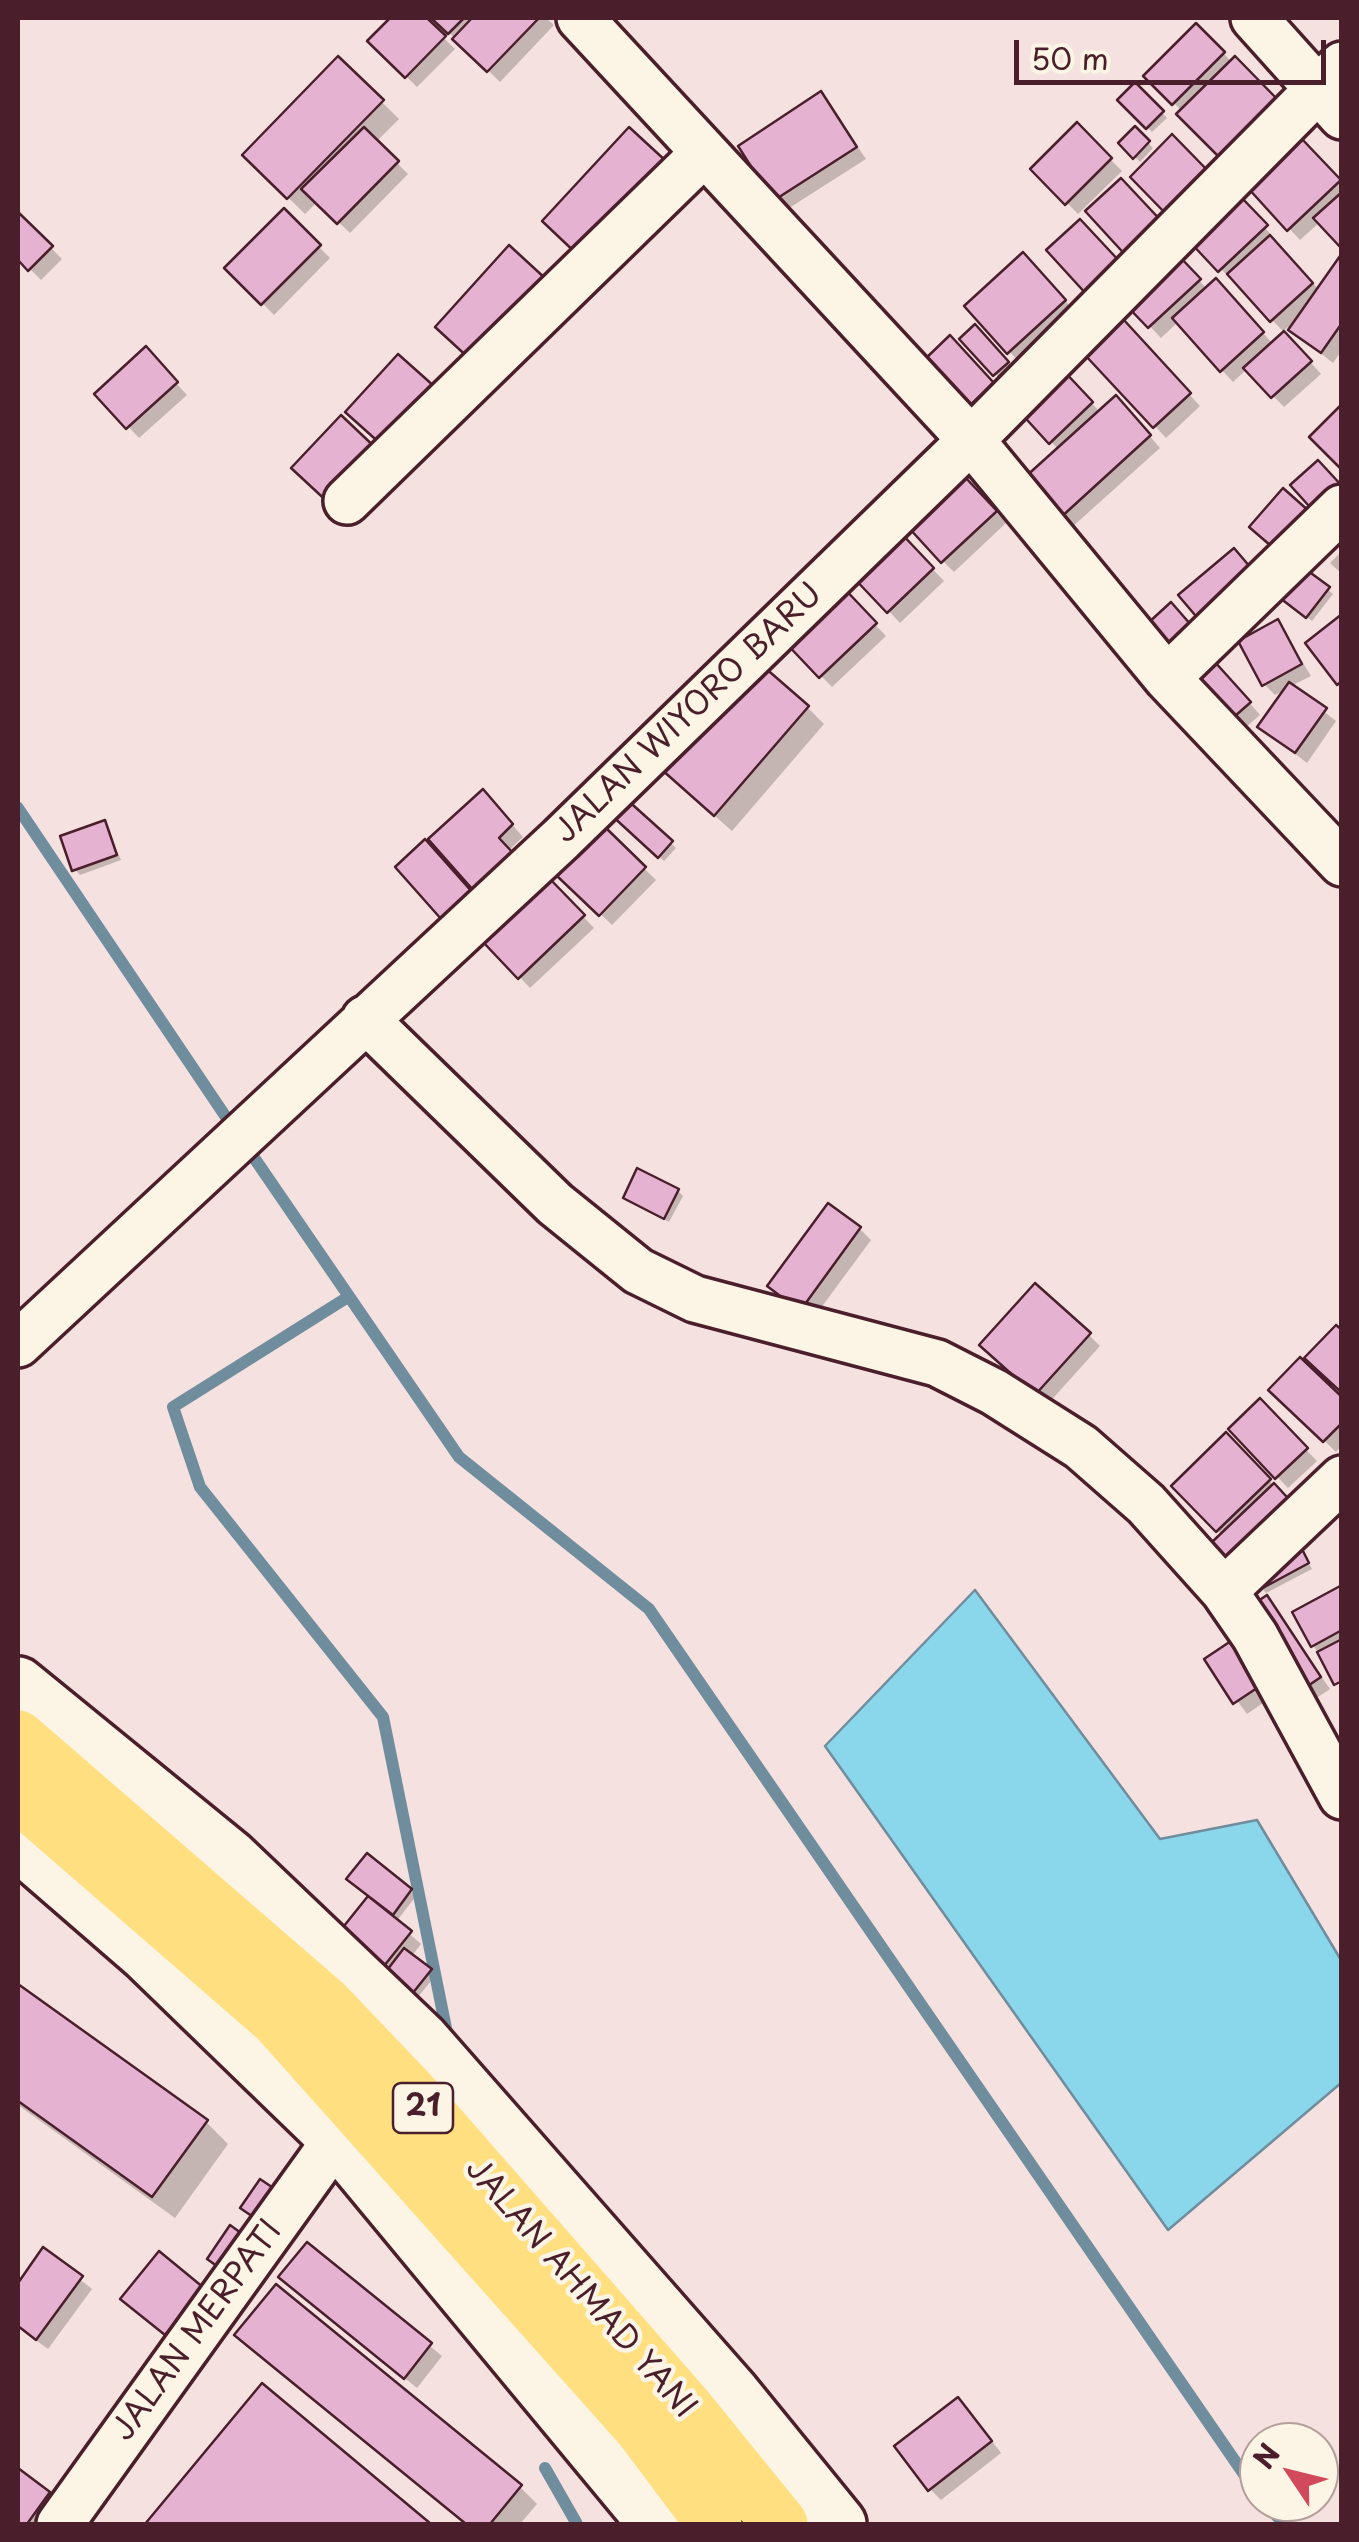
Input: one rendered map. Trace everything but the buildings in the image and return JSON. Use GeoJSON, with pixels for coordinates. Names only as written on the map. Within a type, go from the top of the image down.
{"type":"FeatureCollection","features":[{"type":"Feature","properties":{"kind":"highway","name":"JALAN AHMAD YANI"},"geometry":{"type":"LineString","coordinates":[[18,1738],[326,2004],[410,2093],[672,2392],[780,2524]]}},
{"type":"Feature","properties":{"kind":"highway","name":"JALAN AHMAD YANI"},"geometry":{"type":"LineString","coordinates":[[18,1794],[276,2019],[629,2414],[714,2524]]}},
{"type":"Feature","properties":{"kind":"street"},"geometry":{"type":"LineString","coordinates":[[580,18],[971,440],[1167,678],[1342,863]]}},
{"type":"Feature","properties":{"kind":"street"},"geometry":{"type":"LineString","coordinates":[[1254,18],[1334,90]]}},
{"type":"Feature","properties":{"kind":"street","name":"JALAN WIYORO BARU"},"geometry":{"type":"LineString","coordinates":[[18,1344],[561,839],[1334,90]]}},
{"type":"Feature","properties":{"kind":"street"},"geometry":{"type":"LineString","coordinates":[[347,501],[703,154]]}},
{"type":"Feature","properties":{"kind":"street"},"geometry":{"type":"LineString","coordinates":[[1167,678],[1342,508]]}},
{"type":"Feature","properties":{"kind":"street"},"geometry":{"type":"LineString","coordinates":[[365,1019],[555,1204],[638,1271],[695,1299],[938,1363],[994,1392],[1080,1447],[1120,1481],[1224,1591],[1255,1636],[1342,1796]]}},
{"type":"Feature","properties":{"kind":"street"},"geometry":{"type":"LineString","coordinates":[[1224,1591],[1342,1478]]}},
{"type":"Feature","properties":{"kind":"street"},"geometry":{"type":"LineString","coordinates":[[18,1684],[229,1857],[421,2040],[733,2395],[838,2524]]}},
{"type":"Feature","properties":{"kind":"street"},"geometry":{"type":"LineString","coordinates":[[18,1842],[146,1953],[337,2138],[657,2524]]}},
{"type":"Feature","properties":{"kind":"street","name":"JALAN MERPATI"},"geometry":{"type":"LineString","coordinates":[[60,2524],[337,2138]]}},
{"type":"Feature","properties":{"kind":"water"},"geometry":{"type":"Polygon","coordinates":[[[975,1590],[1160,1839],[1257,1820],[1341,1960],[1341,2083],[1168,2230],[825,1746],[975,1590]]]}},
{"type":"Feature","properties":{"kind":"waterway"},"geometry":{"type":"LineString","coordinates":[[18,808],[234,1129]]}},
{"type":"Feature","properties":{"kind":"waterway"},"geometry":{"type":"LineString","coordinates":[[246,1146],[459,1457],[649,1609],[1239,2467]]}},
{"type":"Feature","properties":{"kind":"waterway"},"geometry":{"type":"LineString","coordinates":[[348,1297],[173,1407],[200,1487],[383,1717],[449,2043]]}},
{"type":"Feature","properties":{"kind":"waterway"},"geometry":{"type":"LineString","coordinates":[[545,2468],[577,2524]]}}]}
